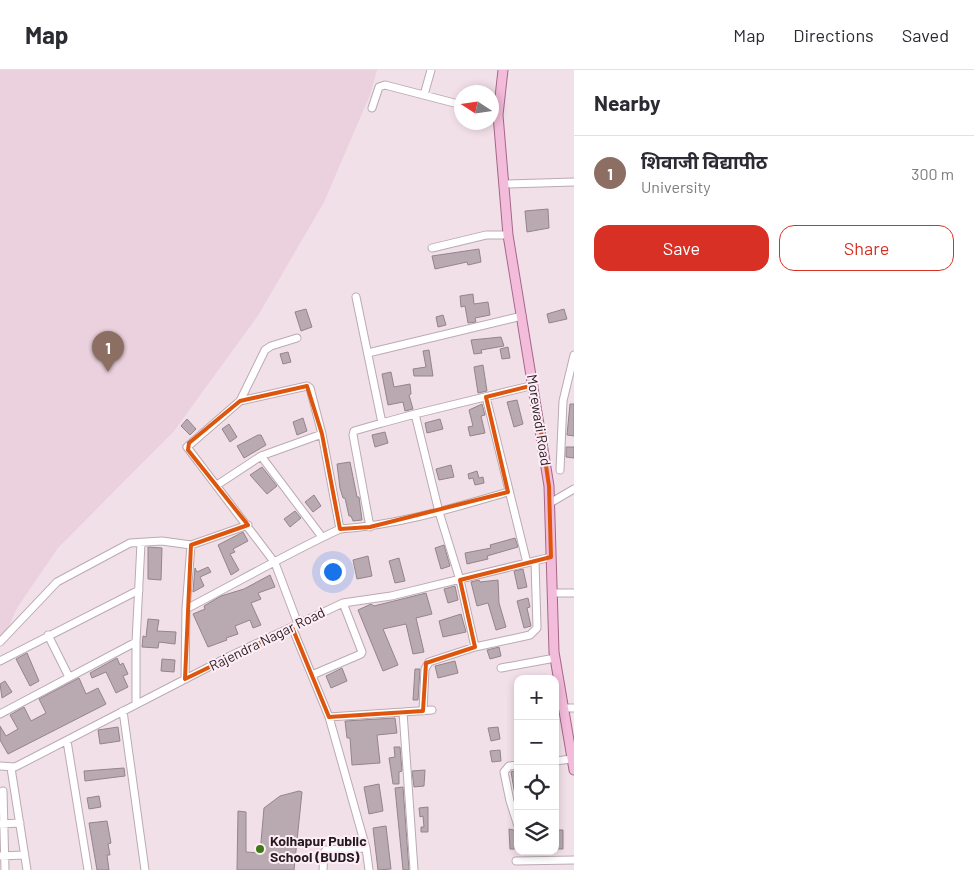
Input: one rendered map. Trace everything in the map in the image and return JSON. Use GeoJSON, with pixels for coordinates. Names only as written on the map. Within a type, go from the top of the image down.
{"type":"FeatureCollection","features":[{"type":"Feature","properties":{"kind":"main road","name":"Morewadi Road"},"geometry":{"type":"LineString","coordinates":[[499,92],[503,70]]}},
{"type":"Feature","properties":{"kind":"main road","name":"Morewadi Road"},"geometry":{"type":"LineString","coordinates":[[497,130],[508,235],[534,385],[550,503],[555,658],[574,770]]}},
{"type":"Feature","properties":{"kind":"street"},"geometry":{"type":"LineString","coordinates":[[424,95],[431,70]]}},
{"type":"Feature","properties":{"kind":"street"},"geometry":{"type":"LineString","coordinates":[[372,108],[381,85],[454,103]]}},
{"type":"Feature","properties":{"kind":"street"},"geometry":{"type":"LineString","coordinates":[[504,184],[574,182]]}},
{"type":"Feature","properties":{"kind":"street"},"geometry":{"type":"LineString","coordinates":[[432,248],[486,235],[508,235]]}},
{"type":"Feature","properties":{"kind":"street"},"geometry":{"type":"LineString","coordinates":[[356,297],[382,422]]}},
{"type":"Feature","properties":{"kind":"street"},"geometry":{"type":"LineString","coordinates":[[368,354],[522,316]]}},
{"type":"Feature","properties":{"kind":"street"},"geometry":{"type":"LineString","coordinates":[[297,338],[271,346],[265,350],[240,400],[187,447],[275,563],[312,675],[329,717],[366,848],[369,870]]}},
{"type":"Feature","properties":{"kind":"street"},"geometry":{"type":"LineString","coordinates":[[560,470],[563,401],[574,355]]}},
{"type":"Feature","properties":{"kind":"street"},"geometry":{"type":"LineString","coordinates":[[370,527],[353,435],[354,431],[382,422],[534,385]]}},
{"type":"Feature","properties":{"kind":"street"},"geometry":{"type":"LineString","coordinates":[[240,400],[307,386],[310,388],[322,434],[340,528]]}},
{"type":"Feature","properties":{"kind":"street"},"geometry":{"type":"LineString","coordinates":[[486,397],[527,563]]}},
{"type":"Feature","properties":{"kind":"street"},"geometry":{"type":"LineString","coordinates":[[415,414],[439,512],[460,580],[475,647]]}},
{"type":"Feature","properties":{"kind":"street"},"geometry":{"type":"LineString","coordinates":[[217,485],[261,456],[322,434]]}},
{"type":"Feature","properties":{"kind":"street"},"geometry":{"type":"LineString","coordinates":[[261,456],[322,537]]}},
{"type":"Feature","properties":{"kind":"street"},"geometry":{"type":"LineString","coordinates":[[550,503],[574,489]]}},
{"type":"Feature","properties":{"kind":"street"},"geometry":{"type":"LineString","coordinates":[[186,609],[340,528],[370,527],[439,512],[508,492]]}},
{"type":"Feature","properties":{"kind":"street"},"geometry":{"type":"LineString","coordinates":[[0,642],[57,582],[130,543],[142,544],[162,541],[192,545],[248,525]]}},
{"type":"Feature","properties":{"kind":"street"},"geometry":{"type":"LineString","coordinates":[[136,704],[136,642],[142,544]]}},
{"type":"Feature","properties":{"kind":"street"},"geometry":{"type":"LineString","coordinates":[[185,679],[186,609],[192,545]]}},
{"type":"Feature","properties":{"kind":"street","name":"Rajendra Nagar Road"},"geometry":{"type":"LineString","coordinates":[[11,768],[185,679],[343,603],[391,596],[551,557]]}},
{"type":"Feature","properties":{"kind":"street"},"geometry":{"type":"LineString","coordinates":[[423,711],[427,664],[475,647],[530,635],[535,632],[537,628],[535,561]]}},
{"type":"Feature","properties":{"kind":"street"},"geometry":{"type":"LineString","coordinates":[[0,661],[139,590]]}},
{"type":"Feature","properties":{"kind":"street"},"geometry":{"type":"LineString","coordinates":[[552,593],[574,594]]}},
{"type":"Feature","properties":{"kind":"street"},"geometry":{"type":"LineString","coordinates":[[312,675],[361,654],[361,647],[343,603]]}},
{"type":"Feature","properties":{"kind":"street"},"geometry":{"type":"LineString","coordinates":[[48,635],[69,677]]}},
{"type":"Feature","properties":{"kind":"street"},"geometry":{"type":"LineString","coordinates":[[0,714],[136,642]]}},
{"type":"Feature","properties":{"kind":"street"},"geometry":{"type":"LineString","coordinates":[[502,668],[555,658]]}},
{"type":"Feature","properties":{"kind":"street"},"geometry":{"type":"LineString","coordinates":[[563,708],[574,708]]}},
{"type":"Feature","properties":{"kind":"street"},"geometry":{"type":"LineString","coordinates":[[329,717],[432,710]]}},
{"type":"Feature","properties":{"kind":"street"},"geometry":{"type":"LineString","coordinates":[[123,711],[145,870]]}},
{"type":"Feature","properties":{"kind":"street"},"geometry":{"type":"LineString","coordinates":[[403,712],[414,870]]}},
{"type":"Feature","properties":{"kind":"street"},"geometry":{"type":"LineString","coordinates":[[67,741],[88,870]]}},
{"type":"Feature","properties":{"kind":"street"},"geometry":{"type":"LineString","coordinates":[[559,761],[572,759]]}},
{"type":"Feature","properties":{"kind":"street"},"geometry":{"type":"LineString","coordinates":[[514,765],[509,766],[504,772],[514,814]]}},
{"type":"Feature","properties":{"kind":"street"},"geometry":{"type":"LineString","coordinates":[[0,766],[11,768],[27,870]]}},
{"type":"Feature","properties":{"kind":"street"},"geometry":{"type":"LineString","coordinates":[[5,870],[2,791],[16,791]]}},
{"type":"Feature","properties":{"kind":"street"},"geometry":{"type":"LineString","coordinates":[[2,824],[20,823]]}},
{"type":"Feature","properties":{"kind":"street"},"geometry":{"type":"LineString","coordinates":[[324,870],[324,853],[326,850],[366,848]]}},
{"type":"Feature","properties":{"kind":"street"},"geometry":{"type":"LineString","coordinates":[[3,856],[24,855]]}},
{"type":"Feature","properties":{"kind":"street"},"geometry":{"type":"LineString","coordinates":[[516,861],[574,860]]}},
{"type":"Feature","properties":{"kind":"highlighted area"},"geometry":{"type":"Polygon","coordinates":[[[534,385],[549,486],[551,557],[460,580],[475,647],[426,663],[423,711],[329,717],[292,627],[185,679],[191,545],[248,525],[188,450],[189,443],[240,401],[307,386],[322,434],[340,529],[370,527],[508,492],[486,397],[534,385]]]}},
{"type":"Feature","properties":{"kind":"shaded area"},"geometry":{"type":"Polygon","coordinates":[[[0,70],[377,70],[370,95],[324,202],[259,314],[174,431],[58,548],[17,608],[0,646],[0,70]]]}},
{"type":"Feature","properties":{"kind":"building"},"geometry":{"type":"Polygon","coordinates":[[[548,209],[549,228],[527,232],[525,211],[548,209]]]}},
{"type":"Feature","properties":{"kind":"building"},"geometry":{"type":"Polygon","coordinates":[[[479,249],[481,262],[468,265],[467,262],[435,269],[432,256],[479,249]]]}},
{"type":"Feature","properties":{"kind":"building"},"geometry":{"type":"Polygon","coordinates":[[[473,294],[474,304],[488,302],[490,315],[475,318],[476,322],[468,323],[465,306],[461,307],[460,296],[473,294]]]}},
{"type":"Feature","properties":{"kind":"building"},"geometry":{"type":"Polygon","coordinates":[[[306,309],[312,327],[301,331],[295,312],[306,309]]]}},
{"type":"Feature","properties":{"kind":"building"},"geometry":{"type":"Polygon","coordinates":[[[564,309],[567,319],[549,323],[547,314],[564,309]]]}},
{"type":"Feature","properties":{"kind":"building"},"geometry":{"type":"Polygon","coordinates":[[[443,315],[446,325],[438,327],[436,317],[443,315]]]}},
{"type":"Feature","properties":{"kind":"building"},"geometry":{"type":"Polygon","coordinates":[[[501,337],[504,346],[481,350],[482,353],[474,354],[471,340],[501,337]]]}},
{"type":"Feature","properties":{"kind":"building"},"geometry":{"type":"Polygon","coordinates":[[[508,347],[510,358],[502,359],[500,349],[508,347]]]}},
{"type":"Feature","properties":{"kind":"building"},"geometry":{"type":"Polygon","coordinates":[[[429,350],[433,376],[414,376],[413,369],[426,367],[423,351],[429,350]]]}},
{"type":"Feature","properties":{"kind":"building"},"geometry":{"type":"Polygon","coordinates":[[[288,352],[291,362],[283,364],[280,354],[288,352]]]}},
{"type":"Feature","properties":{"kind":"building"},"geometry":{"type":"Polygon","coordinates":[[[483,365],[487,391],[478,393],[474,367],[483,365]]]}},
{"type":"Feature","properties":{"kind":"building"},"geometry":{"type":"Polygon","coordinates":[[[391,372],[394,387],[410,384],[411,394],[409,395],[413,409],[405,411],[403,402],[388,405],[382,374],[391,372]]]}},
{"type":"Feature","properties":{"kind":"building"},"geometry":{"type":"Polygon","coordinates":[[[517,400],[523,424],[514,427],[507,402],[517,400]]]}},
{"type":"Feature","properties":{"kind":"building"},"geometry":{"type":"Polygon","coordinates":[[[482,404],[485,415],[481,416],[485,433],[470,436],[468,427],[473,426],[469,410],[482,404]]]}},
{"type":"Feature","properties":{"kind":"building"},"geometry":{"type":"Polygon","coordinates":[[[570,404],[574,404],[574,436],[567,435],[570,404]]]}},
{"type":"Feature","properties":{"kind":"building"},"geometry":{"type":"Polygon","coordinates":[[[303,418],[307,431],[297,435],[293,422],[303,418]]]}},
{"type":"Feature","properties":{"kind":"building"},"geometry":{"type":"Polygon","coordinates":[[[187,419],[196,429],[190,435],[181,426],[187,419]]]}},
{"type":"Feature","properties":{"kind":"building"},"geometry":{"type":"Polygon","coordinates":[[[440,419],[443,429],[427,433],[425,423],[440,419]]]}},
{"type":"Feature","properties":{"kind":"building"},"geometry":{"type":"Polygon","coordinates":[[[229,424],[237,437],[230,442],[222,429],[229,424]]]}},
{"type":"Feature","properties":{"kind":"building"},"geometry":{"type":"Polygon","coordinates":[[[385,432],[388,443],[375,447],[372,435],[385,432]]]}},
{"type":"Feature","properties":{"kind":"building"},"geometry":{"type":"Polygon","coordinates":[[[261,435],[266,445],[244,458],[237,446],[261,435]]]}},
{"type":"Feature","properties":{"kind":"building"},"geometry":{"type":"Polygon","coordinates":[[[566,447],[574,447],[574,458],[566,457],[566,447]]]}},
{"type":"Feature","properties":{"kind":"building"},"geometry":{"type":"Polygon","coordinates":[[[350,462],[357,497],[359,497],[362,520],[353,521],[351,516],[349,516],[345,498],[343,498],[340,488],[337,464],[350,462]]]}},
{"type":"Feature","properties":{"kind":"building"},"geometry":{"type":"Polygon","coordinates":[[[451,465],[454,477],[439,480],[436,469],[451,465]]]}},
{"type":"Feature","properties":{"kind":"building"},"geometry":{"type":"Polygon","coordinates":[[[262,467],[277,486],[267,494],[250,475],[262,467]]]}},
{"type":"Feature","properties":{"kind":"building"},"geometry":{"type":"Polygon","coordinates":[[[477,471],[479,478],[483,477],[484,483],[475,485],[473,478],[469,479],[468,474],[477,471]]]}},
{"type":"Feature","properties":{"kind":"building"},"geometry":{"type":"Polygon","coordinates":[[[314,495],[321,506],[313,512],[305,502],[314,495]]]}},
{"type":"Feature","properties":{"kind":"building"},"geometry":{"type":"Polygon","coordinates":[[[295,511],[301,518],[290,527],[284,519],[295,511]]]}},
{"type":"Feature","properties":{"kind":"building"},"geometry":{"type":"Polygon","coordinates":[[[243,532],[248,541],[233,549],[235,552],[230,554],[239,570],[231,575],[218,545],[243,532]]]}},
{"type":"Feature","properties":{"kind":"building"},"geometry":{"type":"Polygon","coordinates":[[[515,538],[518,547],[487,556],[488,559],[467,564],[465,553],[491,548],[490,545],[515,538]]]}},
{"type":"Feature","properties":{"kind":"building"},"geometry":{"type":"Polygon","coordinates":[[[444,545],[450,566],[441,569],[435,548],[444,545]]]}},
{"type":"Feature","properties":{"kind":"building"},"geometry":{"type":"Polygon","coordinates":[[[148,547],[162,548],[161,580],[148,579],[148,547]]]}},
{"type":"Feature","properties":{"kind":"building"},"geometry":{"type":"Polygon","coordinates":[[[368,556],[372,576],[357,579],[353,560],[368,556]]]}},
{"type":"Feature","properties":{"kind":"building"},"geometry":{"type":"Polygon","coordinates":[[[399,558],[405,581],[395,583],[389,561],[399,558]]]}},
{"type":"Feature","properties":{"kind":"building"},"geometry":{"type":"Polygon","coordinates":[[[208,567],[211,572],[200,577],[204,586],[193,592],[195,568],[197,572],[208,567]]]}},
{"type":"Feature","properties":{"kind":"building"},"geometry":{"type":"Polygon","coordinates":[[[523,569],[527,587],[518,589],[514,571],[523,569]]]}},
{"type":"Feature","properties":{"kind":"building"},"geometry":{"type":"Polygon","coordinates":[[[270,575],[275,587],[258,593],[261,599],[251,603],[261,625],[253,628],[250,620],[235,626],[238,634],[208,647],[193,614],[205,609],[204,606],[221,596],[244,589],[270,575]]]}},
{"type":"Feature","properties":{"kind":"building"},"geometry":{"type":"Polygon","coordinates":[[[479,580],[480,582],[498,580],[499,603],[506,627],[496,630],[488,603],[477,606],[471,582],[479,580]]]}},
{"type":"Feature","properties":{"kind":"building"},"geometry":{"type":"Polygon","coordinates":[[[455,586],[458,600],[448,603],[444,589],[455,586]]]}},
{"type":"Feature","properties":{"kind":"building"},"geometry":{"type":"Polygon","coordinates":[[[426,593],[432,614],[416,618],[424,652],[413,654],[406,624],[383,629],[398,665],[383,671],[358,610],[371,604],[374,606],[426,593]]]}},
{"type":"Feature","properties":{"kind":"building"},"geometry":{"type":"Polygon","coordinates":[[[528,598],[530,607],[527,608],[531,626],[524,628],[517,601],[528,598]]]}},
{"type":"Feature","properties":{"kind":"building"},"geometry":{"type":"Polygon","coordinates":[[[461,614],[466,632],[443,637],[439,621],[461,614]]]}},
{"type":"Feature","properties":{"kind":"building"},"geometry":{"type":"Polygon","coordinates":[[[148,619],[159,620],[157,631],[176,632],[175,644],[159,642],[158,648],[142,647],[143,636],[146,637],[148,619]]]}},
{"type":"Feature","properties":{"kind":"building"},"geometry":{"type":"Polygon","coordinates":[[[499,647],[501,656],[490,659],[487,650],[499,647]]]}},
{"type":"Feature","properties":{"kind":"building"},"geometry":{"type":"Polygon","coordinates":[[[27,653],[39,681],[30,686],[16,659],[27,653]]]}},
{"type":"Feature","properties":{"kind":"building"},"geometry":{"type":"Polygon","coordinates":[[[117,658],[120,665],[123,663],[128,674],[123,676],[128,687],[116,693],[106,672],[92,678],[90,673],[117,658]]]}},
{"type":"Feature","properties":{"kind":"building"},"geometry":{"type":"Polygon","coordinates":[[[162,659],[175,660],[174,672],[161,671],[162,659]]]}},
{"type":"Feature","properties":{"kind":"building"},"geometry":{"type":"Polygon","coordinates":[[[455,661],[458,673],[438,678],[435,666],[455,661]]]}},
{"type":"Feature","properties":{"kind":"building"},"geometry":{"type":"Polygon","coordinates":[[[342,668],[347,681],[331,688],[326,676],[342,668]]]}},
{"type":"Feature","properties":{"kind":"building"},"geometry":{"type":"Polygon","coordinates":[[[415,669],[420,669],[418,700],[413,700],[415,669]]]}},
{"type":"Feature","properties":{"kind":"building"},"geometry":{"type":"Polygon","coordinates":[[[79,678],[86,694],[98,688],[106,704],[8,754],[0,740],[0,726],[6,736],[18,729],[10,715],[24,707],[31,721],[46,713],[39,699],[79,678]]]}},
{"type":"Feature","properties":{"kind":"building"},"geometry":{"type":"Polygon","coordinates":[[[5,681],[12,692],[2,698],[0,684],[5,681]]]}},
{"type":"Feature","properties":{"kind":"building"},"geometry":{"type":"Polygon","coordinates":[[[395,718],[397,733],[377,735],[380,763],[352,765],[350,738],[347,738],[345,721],[395,718]]]}},
{"type":"Feature","properties":{"kind":"building"},"geometry":{"type":"Polygon","coordinates":[[[118,727],[120,741],[100,744],[98,730],[118,727]]]}},
{"type":"Feature","properties":{"kind":"building"},"geometry":{"type":"Polygon","coordinates":[[[498,727],[500,739],[491,741],[488,728],[498,727]]]}},
{"type":"Feature","properties":{"kind":"building"},"geometry":{"type":"Polygon","coordinates":[[[394,747],[400,747],[402,771],[399,772],[399,784],[393,784],[389,758],[395,757],[394,747]]]}},
{"type":"Feature","properties":{"kind":"building"},"geometry":{"type":"Polygon","coordinates":[[[500,750],[501,761],[492,762],[490,751],[500,750]]]}},
{"type":"Feature","properties":{"kind":"building"},"geometry":{"type":"Polygon","coordinates":[[[124,768],[125,776],[85,781],[84,771],[124,768]]]}},
{"type":"Feature","properties":{"kind":"building"},"geometry":{"type":"Polygon","coordinates":[[[425,770],[424,786],[414,787],[412,771],[425,770]]]}},
{"type":"Feature","properties":{"kind":"building"},"geometry":{"type":"Polygon","coordinates":[[[514,771],[514,789],[511,772],[514,771]]]}},
{"type":"Feature","properties":{"kind":"building"},"geometry":{"type":"Polygon","coordinates":[[[379,784],[383,811],[369,814],[364,787],[379,784]]]}},
{"type":"Feature","properties":{"kind":"building"},"geometry":{"type":"Polygon","coordinates":[[[403,787],[409,870],[403,870],[395,788],[403,787]]]}},
{"type":"Feature","properties":{"kind":"building"},"geometry":{"type":"Polygon","coordinates":[[[299,791],[302,792],[294,870],[237,870],[238,811],[246,812],[246,852],[260,853],[264,808],[280,796],[299,791]]]}},
{"type":"Feature","properties":{"kind":"building"},"geometry":{"type":"Polygon","coordinates":[[[99,796],[101,807],[89,809],[87,798],[99,796]]]}},
{"type":"Feature","properties":{"kind":"building"},"geometry":{"type":"Polygon","coordinates":[[[428,807],[428,832],[421,832],[421,827],[424,827],[423,816],[420,817],[419,808],[428,807]]]}},
{"type":"Feature","properties":{"kind":"building"},"geometry":{"type":"Polygon","coordinates":[[[107,821],[111,843],[108,844],[110,855],[107,855],[109,870],[97,870],[89,823],[107,821]]]}},
{"type":"Feature","properties":{"kind":"building"},"geometry":{"type":"Polygon","coordinates":[[[386,826],[391,869],[378,870],[373,828],[386,826]]]}},
{"type":"Feature","properties":{"kind":"building"},"geometry":{"type":"Polygon","coordinates":[[[509,829],[514,830],[514,849],[510,849],[509,829]]]}},
{"type":"Feature","properties":{"kind":"building"},"geometry":{"type":"Polygon","coordinates":[[[559,830],[563,830],[563,849],[559,849],[559,830]]]}},
{"type":"Feature","properties":{"kind":"place","name":"शिवाजी विद्यापीठ"},"geometry":{"type":"Point","coordinates":[108,372]}},
{"type":"Feature","properties":{"kind":"place","name":"Kolhapur Public School (BUDS)"},"geometry":{"type":"Point","coordinates":[260,849]}}]}
